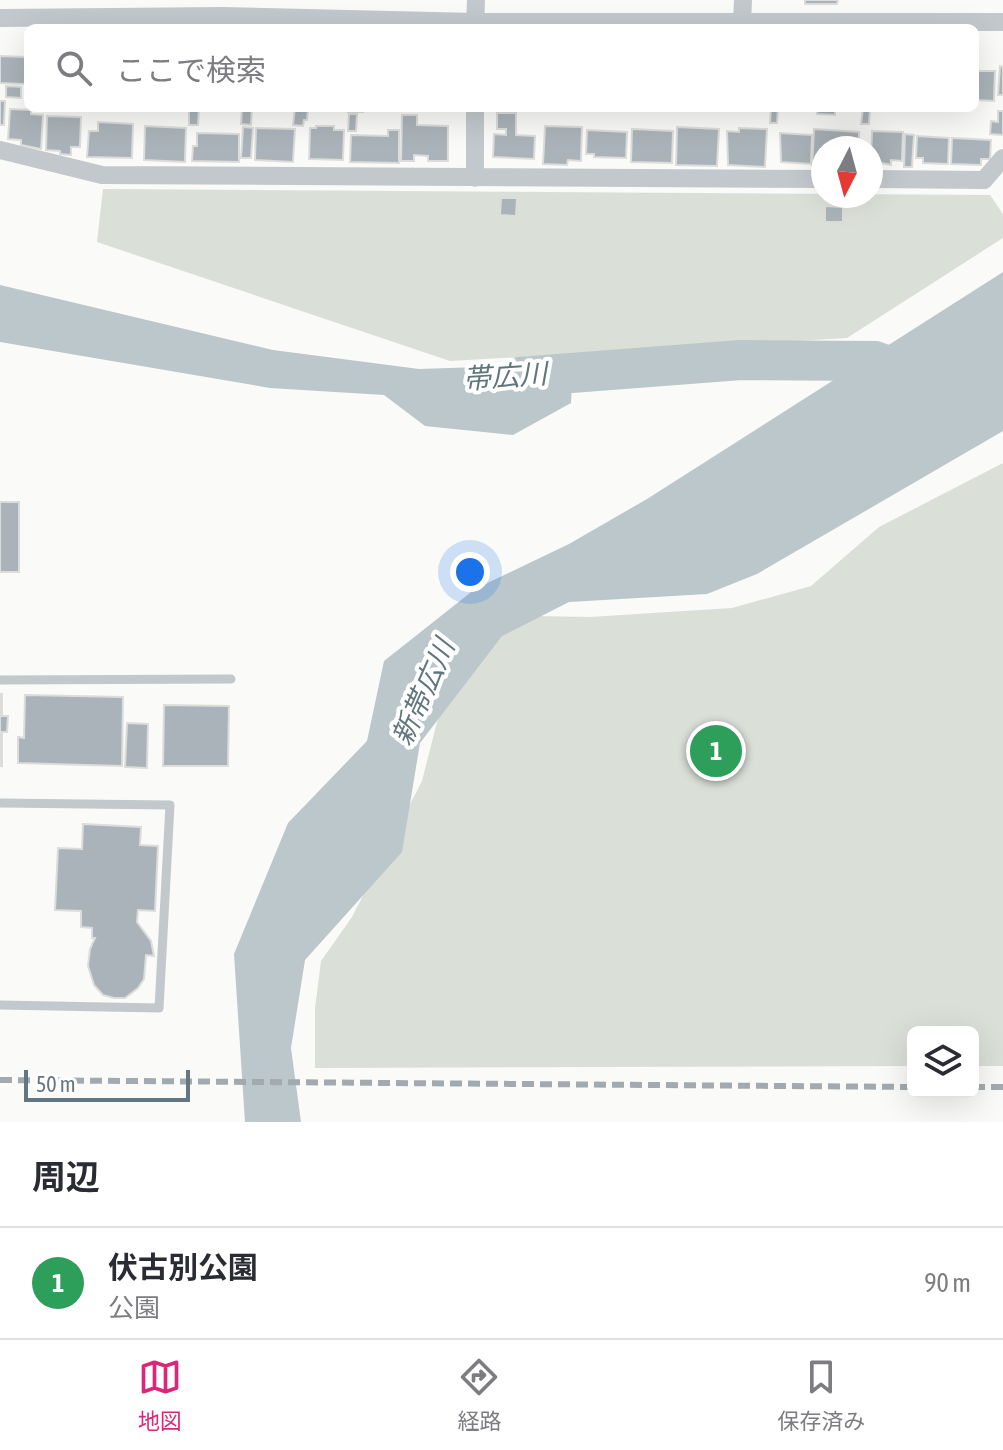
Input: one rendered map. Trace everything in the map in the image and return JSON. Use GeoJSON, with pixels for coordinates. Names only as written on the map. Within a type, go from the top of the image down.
{"type":"FeatureCollection","features":[{"type":"Feature","properties":{"kind":"street"},"geometry":{"type":"LineString","coordinates":[[475,24],[476,0]]}},
{"type":"Feature","properties":{"kind":"street"},"geometry":{"type":"LineString","coordinates":[[742,23],[743,0]]}},
{"type":"Feature","properties":{"kind":"street"},"geometry":{"type":"LineString","coordinates":[[0,18],[104,8],[222,8],[336,10],[466,24]]}},
{"type":"Feature","properties":{"kind":"street"},"geometry":{"type":"LineString","coordinates":[[608,24],[1003,22]]}},
{"type":"Feature","properties":{"kind":"street"},"geometry":{"type":"LineString","coordinates":[[475,112],[475,178]]}},
{"type":"Feature","properties":{"kind":"street"},"geometry":{"type":"LineString","coordinates":[[0,150],[102,175],[811,179]]}},
{"type":"Feature","properties":{"kind":"street"},"geometry":{"type":"LineString","coordinates":[[883,179],[984,180],[1003,158]]}},
{"type":"Feature","properties":{"kind":"lane"},"geometry":{"type":"LineString","coordinates":[[0,680],[231,679]]}},
{"type":"Feature","properties":{"kind":"lane"},"geometry":{"type":"LineString","coordinates":[[0,803],[170,805],[159,1008],[0,1005]]}},
{"type":"Feature","properties":{"kind":"shaded area"},"geometry":{"type":"Polygon","coordinates":[[[103,189],[811,194],[811,208],[883,208],[883,194],[990,195],[1003,214],[1003,238],[847,338],[450,361],[97,242],[103,189]]]}},
{"type":"Feature","properties":{"kind":"shaded area"},"geometry":{"type":"Polygon","coordinates":[[[1003,463],[1003,1066],[979,1066],[979,1026],[907,1026],[907,1066],[315,1068],[315,1008],[321,961],[352,917],[422,781],[437,722],[466,650],[533,616],[590,617],[732,608],[811,586],[879,527],[1003,463]]]}},
{"type":"Feature","properties":{"kind":"water","name":"新帯広川"},"geometry":{"type":"Polygon","coordinates":[[[1003,272],[1003,431],[757,574],[707,594],[569,602],[502,636],[420,743],[402,852],[305,960],[291,1048],[301,1122],[245,1122],[234,954],[288,823],[367,741],[384,661],[475,589],[569,544],[647,499],[1003,272]]]}},
{"type":"Feature","properties":{"kind":"water"},"geometry":{"type":"Polygon","coordinates":[[[0,285],[273,350],[419,369],[573,364],[571,403],[513,435],[425,426],[384,395],[270,388],[0,342],[0,285]]]}},
{"type":"Feature","properties":{"kind":"building"},"geometry":{"type":"Polygon","coordinates":[[[805,0],[838,0],[837,4],[805,4],[805,0]]]}},
{"type":"Feature","properties":{"kind":"building"},"geometry":{"type":"Polygon","coordinates":[[[0,56],[24,57],[24,84],[0,83],[0,56]]]}},
{"type":"Feature","properties":{"kind":"building"},"geometry":{"type":"Polygon","coordinates":[[[1000,66],[1003,67],[1003,95],[998,95],[1000,66]]]}},
{"type":"Feature","properties":{"kind":"building"},"geometry":{"type":"Polygon","coordinates":[[[979,71],[995,71],[994,101],[979,100],[979,71]]]}},
{"type":"Feature","properties":{"kind":"building"},"geometry":{"type":"Polygon","coordinates":[[[6,86],[21,87],[21,98],[6,97],[6,86]]]}},
{"type":"Feature","properties":{"kind":"building"},"geometry":{"type":"Polygon","coordinates":[[[0,101],[5,101],[4,125],[0,125],[0,101]]]}},
{"type":"Feature","properties":{"kind":"building"},"geometry":{"type":"Polygon","coordinates":[[[10,109],[43,115],[41,149],[21,145],[21,140],[8,139],[10,109]]]}},
{"type":"Feature","properties":{"kind":"building"},"geometry":{"type":"Polygon","coordinates":[[[998,111],[1003,111],[1003,135],[990,134],[991,121],[998,122],[998,111]]]}},
{"type":"Feature","properties":{"kind":"building"},"geometry":{"type":"Polygon","coordinates":[[[189,112],[199,112],[198,125],[189,125],[189,112]]]}},
{"type":"Feature","properties":{"kind":"building"},"geometry":{"type":"Polygon","coordinates":[[[242,112],[252,112],[251,125],[241,124],[242,112]]]}},
{"type":"Feature","properties":{"kind":"building"},"geometry":{"type":"Polygon","coordinates":[[[295,112],[308,112],[303,126],[293,125],[295,112]]]}},
{"type":"Feature","properties":{"kind":"building"},"geometry":{"type":"Polygon","coordinates":[[[771,112],[778,112],[777,123],[770,123],[771,112]]]}},
{"type":"Feature","properties":{"kind":"building"},"geometry":{"type":"Polygon","coordinates":[[[817,112],[835,112],[835,115],[817,112]]]}},
{"type":"Feature","properties":{"kind":"building"},"geometry":{"type":"Polygon","coordinates":[[[862,112],[870,112],[869,124],[861,124],[862,112]]]}},
{"type":"Feature","properties":{"kind":"building"},"geometry":{"type":"Polygon","coordinates":[[[497,113],[516,113],[516,135],[535,136],[534,159],[493,157],[494,134],[506,135],[506,129],[497,129],[497,113]]]}},
{"type":"Feature","properties":{"kind":"building"},"geometry":{"type":"Polygon","coordinates":[[[349,114],[357,114],[356,131],[348,131],[349,114]]]}},
{"type":"Feature","properties":{"kind":"building"},"geometry":{"type":"Polygon","coordinates":[[[402,115],[417,115],[417,125],[448,126],[448,161],[428,161],[428,156],[414,155],[414,161],[401,161],[402,115]]]}},
{"type":"Feature","properties":{"kind":"building"},"geometry":{"type":"Polygon","coordinates":[[[47,116],[81,117],[80,147],[71,147],[71,155],[46,150],[47,116]]]}},
{"type":"Feature","properties":{"kind":"building"},"geometry":{"type":"Polygon","coordinates":[[[98,122],[133,124],[132,158],[87,157],[89,131],[98,131],[98,122]]]}},
{"type":"Feature","properties":{"kind":"building"},"geometry":{"type":"Polygon","coordinates":[[[145,126],[186,128],[185,162],[144,160],[145,126]]]}},
{"type":"Feature","properties":{"kind":"building"},"geometry":{"type":"Polygon","coordinates":[[[334,126],[334,130],[344,130],[343,160],[309,159],[310,128],[334,126]]]}},
{"type":"Feature","properties":{"kind":"building"},"geometry":{"type":"Polygon","coordinates":[[[545,126],[582,127],[581,161],[568,160],[567,165],[543,164],[545,126]]]}},
{"type":"Feature","properties":{"kind":"building"},"geometry":{"type":"Polygon","coordinates":[[[243,127],[253,128],[251,158],[241,158],[243,127]]]}},
{"type":"Feature","properties":{"kind":"building"},"geometry":{"type":"Polygon","coordinates":[[[677,127],[719,129],[717,166],[676,165],[677,127]]]}},
{"type":"Feature","properties":{"kind":"building"},"geometry":{"type":"Polygon","coordinates":[[[256,128],[295,129],[293,162],[255,160],[256,128]]]}},
{"type":"Feature","properties":{"kind":"building"},"geometry":{"type":"Polygon","coordinates":[[[739,128],[767,129],[765,167],[728,165],[727,131],[739,132],[739,128]]]}},
{"type":"Feature","properties":{"kind":"building"},"geometry":{"type":"Polygon","coordinates":[[[632,129],[673,131],[672,163],[631,162],[632,129]]]}},
{"type":"Feature","properties":{"kind":"building"},"geometry":{"type":"Polygon","coordinates":[[[814,129],[859,132],[859,136],[814,136],[814,129]]]}},
{"type":"Feature","properties":{"kind":"building"},"geometry":{"type":"Polygon","coordinates":[[[388,130],[399,130],[399,163],[350,162],[351,135],[388,136],[388,130]]]}},
{"type":"Feature","properties":{"kind":"building"},"geometry":{"type":"Polygon","coordinates":[[[587,130],[627,132],[626,158],[586,154],[587,130]]]}},
{"type":"Feature","properties":{"kind":"building"},"geometry":{"type":"Polygon","coordinates":[[[872,131],[903,132],[902,161],[891,160],[891,165],[883,163],[883,136],[872,136],[872,131]]]}},
{"type":"Feature","properties":{"kind":"building"},"geometry":{"type":"Polygon","coordinates":[[[197,133],[239,134],[239,162],[192,161],[197,133]]]}},
{"type":"Feature","properties":{"kind":"building"},"geometry":{"type":"Polygon","coordinates":[[[780,133],[812,135],[811,164],[781,162],[780,133]]]}},
{"type":"Feature","properties":{"kind":"building"},"geometry":{"type":"Polygon","coordinates":[[[905,134],[914,135],[912,167],[904,167],[905,134]]]}},
{"type":"Feature","properties":{"kind":"building"},"geometry":{"type":"Polygon","coordinates":[[[917,136],[949,138],[948,164],[923,163],[923,158],[916,158],[917,136]]]}},
{"type":"Feature","properties":{"kind":"building"},"geometry":{"type":"Polygon","coordinates":[[[952,138],[991,140],[990,159],[981,159],[981,165],[951,164],[952,138]]]}},
{"type":"Feature","properties":{"kind":"building"},"geometry":{"type":"Polygon","coordinates":[[[501,198],[517,198],[516,216],[500,215],[501,198]]]}},
{"type":"Feature","properties":{"kind":"building"},"geometry":{"type":"Polygon","coordinates":[[[825,208],[843,208],[843,222],[825,222],[825,208]]]}},
{"type":"Feature","properties":{"kind":"building"},"geometry":{"type":"Polygon","coordinates":[[[0,502],[19,502],[19,572],[0,572],[0,502]]]}},
{"type":"Feature","properties":{"kind":"building"},"geometry":{"type":"Polygon","coordinates":[[[0,694],[2,716],[8,716],[7,732],[2,732],[2,766],[0,766],[0,694]]]}},
{"type":"Feature","properties":{"kind":"building"},"geometry":{"type":"Polygon","coordinates":[[[25,695],[123,697],[122,766],[18,763],[18,737],[24,738],[25,695]]]}},
{"type":"Feature","properties":{"kind":"building"},"geometry":{"type":"Polygon","coordinates":[[[164,705],[229,706],[228,766],[163,766],[164,705]]]}},
{"type":"Feature","properties":{"kind":"building"},"geometry":{"type":"Polygon","coordinates":[[[127,723],[148,724],[147,768],[125,767],[127,723]]]}},
{"type":"Feature","properties":{"kind":"building"},"geometry":{"type":"Polygon","coordinates":[[[83,824],[141,827],[140,845],[158,846],[155,911],[138,910],[137,922],[151,941],[154,956],[146,955],[144,979],[125,998],[103,995],[94,985],[88,966],[95,938],[92,938],[92,928],[81,927],[81,911],[55,910],[58,848],[82,849],[83,824]]]}},
{"type":"Feature","properties":{"kind":"waterway","name":"帯広川"},"geometry":{"type":"LineString","coordinates":[[519,377],[741,360],[875,361],[916,376]]}},
{"type":"Feature","properties":{"kind":"railway"},"geometry":{"type":"LineString","coordinates":[[0,1080],[907,1087]]}},
{"type":"Feature","properties":{"kind":"railway"},"geometry":{"type":"LineString","coordinates":[[979,1087],[1003,1087]]}},
{"type":"Feature","properties":{"kind":"place","name":"伏古別公園"},"geometry":{"type":"Point","coordinates":[716,751]}}]}
